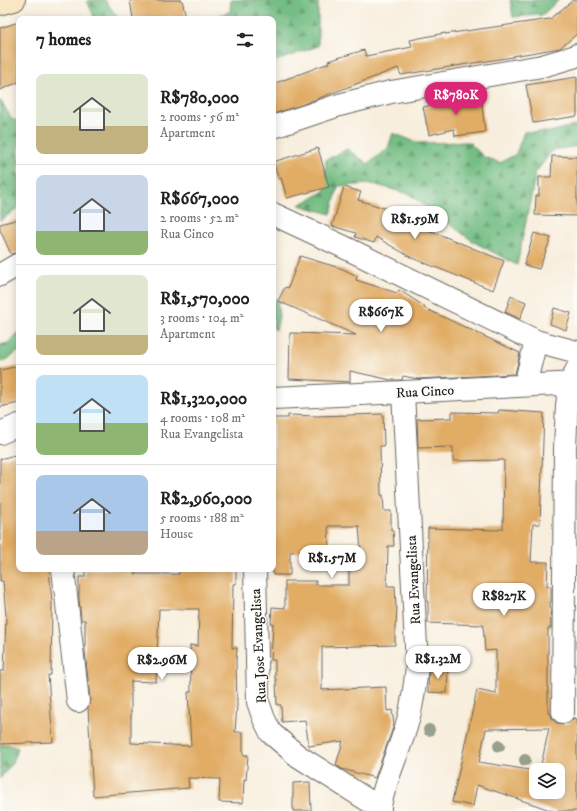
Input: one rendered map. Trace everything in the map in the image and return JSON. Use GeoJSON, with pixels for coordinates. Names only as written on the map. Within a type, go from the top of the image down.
{"type":"FeatureCollection","features":[{"type":"Feature","properties":{"kind":"street"},"geometry":{"type":"LineString","coordinates":[[0,4],[14,0]]}},
{"type":"Feature","properties":{"kind":"street"},"geometry":{"type":"LineString","coordinates":[[276,126],[339,105],[391,92],[542,66],[577,55]]}},
{"type":"Feature","properties":{"kind":"street"},"geometry":{"type":"LineString","coordinates":[[276,215],[536,341],[577,352]]}},
{"type":"Feature","properties":{"kind":"street"},"geometry":{"type":"LineString","coordinates":[[0,275],[16,266]]}},
{"type":"Feature","properties":{"kind":"street"},"geometry":{"type":"LineString","coordinates":[[525,385],[536,341]]}},
{"type":"Feature","properties":{"kind":"street"},"geometry":{"type":"LineString","coordinates":[[563,712],[570,663],[564,448],[567,405],[575,379]]}},
{"type":"Feature","properties":{"kind":"street","name":"Rua Cinco"},"geometry":{"type":"LineString","coordinates":[[276,398],[525,385],[575,379]]}},
{"type":"Feature","properties":{"kind":"street","name":"Rua Evangelista"},"geometry":{"type":"LineString","coordinates":[[379,809],[408,721],[415,693],[417,666],[404,392]]}},
{"type":"Feature","properties":{"kind":"street"},"geometry":{"type":"LineString","coordinates":[[0,433],[16,426]]}},
{"type":"Feature","properties":{"kind":"street"},"geometry":{"type":"LineString","coordinates":[[63,572],[78,701]]}},
{"type":"Feature","properties":{"kind":"street","name":"Rua Jose Evangelista"},"geometry":{"type":"LineString","coordinates":[[255,572],[258,702],[271,733],[298,756],[379,809]]}},
{"type":"Feature","properties":{"kind":"green space"},"geometry":{"type":"Polygon","coordinates":[[[105,0],[117,16],[94,16],[87,1],[105,0]]]}},
{"type":"Feature","properties":{"kind":"green space"},"geometry":{"type":"Polygon","coordinates":[[[231,0],[317,0],[318,46],[276,61],[276,16],[217,16],[230,12],[231,0]]]}},
{"type":"Feature","properties":{"kind":"green space"},"geometry":{"type":"Polygon","coordinates":[[[510,0],[559,0],[542,15],[513,17],[510,0]]]}},
{"type":"Feature","properties":{"kind":"green space"},"geometry":{"type":"Polygon","coordinates":[[[0,100],[12,119],[16,121],[16,209],[0,221],[0,100]]]}},
{"type":"Feature","properties":{"kind":"green space"},"geometry":{"type":"Polygon","coordinates":[[[577,125],[577,146],[553,150],[536,172],[517,265],[474,242],[409,194],[373,184],[338,186],[331,214],[299,205],[325,191],[326,160],[347,149],[368,164],[388,148],[393,133],[418,143],[469,142],[484,157],[500,163],[516,154],[524,132],[549,132],[577,125]]]}},
{"type":"Feature","properties":{"kind":"green space"},"geometry":{"type":"Polygon","coordinates":[[[276,300],[277,300],[279,316],[276,330],[276,300]]]}},
{"type":"Feature","properties":{"kind":"green space"},"geometry":{"type":"Polygon","coordinates":[[[16,334],[16,353],[5,361],[0,362],[0,345],[8,343],[16,334]]]}},
{"type":"Feature","properties":{"kind":"green space"},"geometry":{"type":"Polygon","coordinates":[[[6,744],[18,748],[14,760],[0,779],[0,745],[6,744]]]}},
{"type":"Feature","properties":{"kind":"building"},"geometry":{"type":"Polygon","coordinates":[[[130,0],[182,0],[186,16],[133,16],[130,0]]]}},
{"type":"Feature","properties":{"kind":"building"},"geometry":{"type":"Polygon","coordinates":[[[573,0],[577,0],[577,34],[560,48],[401,75],[398,68],[276,113],[276,83],[329,63],[328,61],[364,50],[366,56],[412,47],[410,40],[445,33],[550,19],[573,0]]]}},
{"type":"Feature","properties":{"kind":"building"},"geometry":{"type":"Polygon","coordinates":[[[16,23],[16,83],[0,90],[0,28],[16,23]]]}},
{"type":"Feature","properties":{"kind":"building"},"geometry":{"type":"Polygon","coordinates":[[[577,77],[577,116],[533,123],[526,85],[577,77]]]}},
{"type":"Feature","properties":{"kind":"building"},"geometry":{"type":"Polygon","coordinates":[[[481,95],[485,132],[455,136],[454,129],[429,135],[423,107],[451,101],[450,98],[481,95]]]}},
{"type":"Feature","properties":{"kind":"building"},"geometry":{"type":"Polygon","coordinates":[[[318,148],[329,187],[287,198],[281,178],[279,179],[276,170],[276,161],[318,148]]]}},
{"type":"Feature","properties":{"kind":"building"},"geometry":{"type":"Polygon","coordinates":[[[552,156],[577,157],[577,216],[535,215],[536,196],[539,196],[539,177],[551,177],[552,156]]]}},
{"type":"Feature","properties":{"kind":"building"},"geometry":{"type":"Polygon","coordinates":[[[344,187],[361,192],[358,200],[391,210],[414,224],[504,261],[493,290],[412,258],[376,237],[374,243],[355,237],[356,233],[332,226],[344,187]]]}},
{"type":"Feature","properties":{"kind":"building"},"geometry":{"type":"Polygon","coordinates":[[[16,220],[16,253],[11,254],[0,230],[0,224],[16,220]]]}},
{"type":"Feature","properties":{"kind":"building"},"geometry":{"type":"Polygon","coordinates":[[[534,233],[551,238],[539,269],[524,265],[534,233]]]}},
{"type":"Feature","properties":{"kind":"building"},"geometry":{"type":"Polygon","coordinates":[[[300,256],[343,269],[357,276],[356,280],[397,293],[399,290],[424,306],[424,308],[520,353],[515,374],[418,379],[403,376],[402,380],[391,380],[350,371],[350,382],[289,379],[290,333],[356,335],[278,301],[285,287],[288,288],[300,256]]]}},
{"type":"Feature","properties":{"kind":"building"},"geometry":{"type":"Polygon","coordinates":[[[511,296],[526,302],[520,319],[505,312],[511,296]]]}},
{"type":"Feature","properties":{"kind":"building"},"geometry":{"type":"Polygon","coordinates":[[[554,308],[571,313],[566,330],[550,324],[554,308]]]}},
{"type":"Feature","properties":{"kind":"building"},"geometry":{"type":"Polygon","coordinates":[[[16,367],[16,404],[0,407],[0,370],[16,367]]]}},
{"type":"Feature","properties":{"kind":"building"},"geometry":{"type":"Polygon","coordinates":[[[499,410],[544,413],[540,524],[533,524],[531,562],[548,562],[547,586],[551,586],[551,628],[548,628],[548,713],[551,714],[556,723],[569,723],[574,718],[577,719],[577,811],[553,811],[477,785],[473,806],[452,802],[477,690],[496,694],[496,650],[485,651],[483,625],[428,623],[428,528],[503,529],[504,460],[453,461],[453,447],[418,448],[417,419],[452,418],[452,412],[498,413],[499,410]]]}},
{"type":"Feature","properties":{"kind":"building"},"geometry":{"type":"Polygon","coordinates":[[[383,414],[384,446],[380,446],[381,495],[383,495],[384,511],[391,511],[391,530],[393,530],[394,546],[388,546],[387,586],[395,586],[397,607],[395,645],[322,647],[322,690],[386,687],[387,711],[392,710],[394,725],[375,778],[342,769],[336,765],[343,741],[309,746],[305,720],[282,722],[281,705],[277,705],[275,660],[271,660],[273,624],[271,624],[272,607],[285,608],[285,581],[316,581],[316,585],[349,585],[349,565],[362,565],[359,526],[328,526],[329,550],[290,552],[290,575],[273,575],[273,572],[276,572],[276,418],[288,418],[288,415],[317,416],[383,414]]]}},
{"type":"Feature","properties":{"kind":"building"},"geometry":{"type":"Polygon","coordinates":[[[16,455],[16,572],[49,572],[52,602],[51,675],[48,675],[53,742],[0,744],[0,671],[4,671],[6,616],[3,581],[0,581],[0,459],[16,455]]]}},
{"type":"Feature","properties":{"kind":"building"},"geometry":{"type":"Polygon","coordinates":[[[85,572],[179,574],[179,572],[236,572],[236,584],[233,584],[232,648],[237,648],[237,705],[235,732],[243,732],[243,755],[248,755],[246,780],[244,779],[243,803],[219,802],[220,779],[188,778],[189,788],[93,796],[88,707],[90,700],[85,651],[85,620],[81,620],[79,577],[85,577],[85,572]],[[159,609],[156,682],[131,681],[131,743],[191,746],[188,692],[191,692],[190,645],[198,646],[199,609],[159,609]]]}},
{"type":"Feature","properties":{"kind":"building"},"geometry":{"type":"Polygon","coordinates":[[[429,666],[448,667],[447,693],[428,692],[429,666]]]}},
{"type":"Feature","properties":{"kind":"building"},"geometry":{"type":"Polygon","coordinates":[[[310,782],[311,811],[293,811],[293,783],[310,782]]]}}]}
